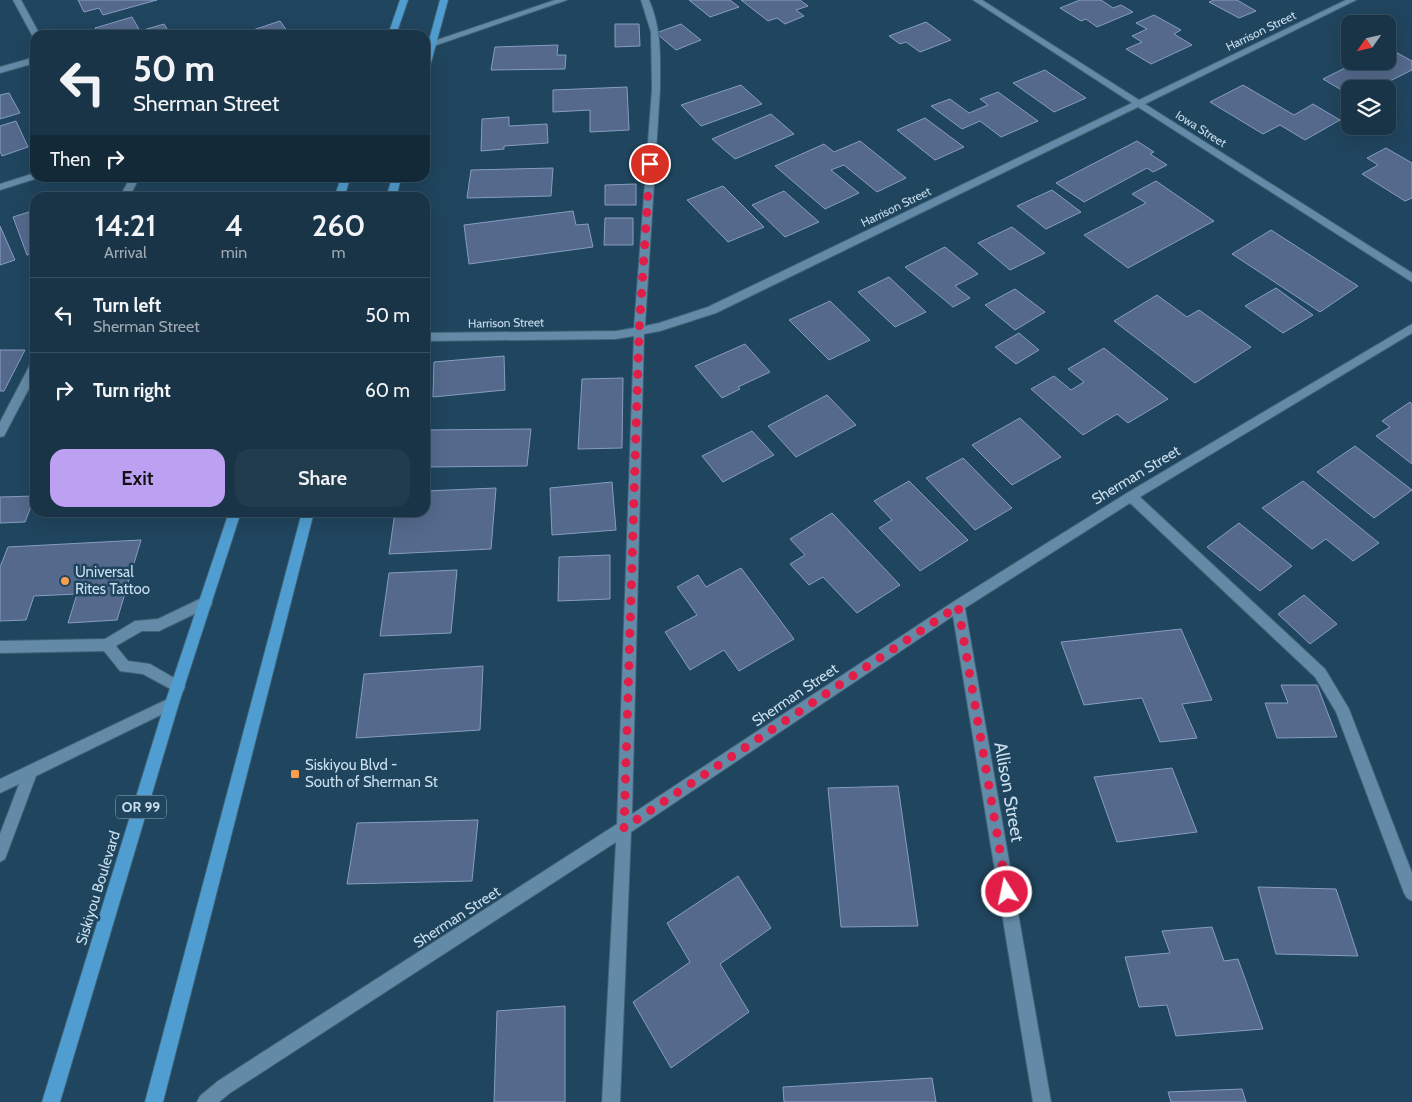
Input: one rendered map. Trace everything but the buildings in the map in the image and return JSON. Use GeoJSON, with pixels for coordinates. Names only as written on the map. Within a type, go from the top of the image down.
{"type":"FeatureCollection","features":[{"type":"Feature","properties":{"kind":"main road"},"geometry":{"type":"LineString","coordinates":[[394,30],[404,0]]}},
{"type":"Feature","properties":{"kind":"main road"},"geometry":{"type":"LineString","coordinates":[[430,40],[444,0]]}},
{"type":"Feature","properties":{"kind":"main road","name":"Siskiyou Boulevard"},"geometry":{"type":"LineString","coordinates":[[51,1102],[172,703],[233,517]]}},
{"type":"Feature","properties":{"kind":"main road"},"geometry":{"type":"LineString","coordinates":[[154,1102],[307,517]]}},
{"type":"Feature","properties":{"kind":"street"},"geometry":{"type":"LineString","coordinates":[[17,0],[33,30]]}},
{"type":"Feature","properties":{"kind":"street"},"geometry":{"type":"LineString","coordinates":[[430,45],[563,0]]}},
{"type":"Feature","properties":{"kind":"street"},"geometry":{"type":"LineString","coordinates":[[611,1102],[624,828],[639,332],[656,57],[654,30],[649,7],[645,0]]}},
{"type":"Feature","properties":{"kind":"street","name":"Iowa Street"},"geometry":{"type":"LineString","coordinates":[[977,0],[1412,278]]}},
{"type":"Feature","properties":{"kind":"street","name":"Harrison Street"},"geometry":{"type":"LineString","coordinates":[[430,337],[616,335],[660,327],[712,310],[1352,0]]}},
{"type":"Feature","properties":{"kind":"street"},"geometry":{"type":"LineString","coordinates":[[0,70],[30,61]]}},
{"type":"Feature","properties":{"kind":"street"},"geometry":{"type":"LineString","coordinates":[[0,187],[30,178]]}},
{"type":"Feature","properties":{"kind":"street","name":"Sherman Street"},"geometry":{"type":"LineString","coordinates":[[206,1102],[224,1087],[624,828],[958,606],[1131,496],[1412,328]]}},
{"type":"Feature","properties":{"kind":"street"},"geometry":{"type":"LineString","coordinates":[[0,433],[30,376]]}},
{"type":"Feature","properties":{"kind":"street"},"geometry":{"type":"LineString","coordinates":[[1131,496],[1320,673],[1342,709],[1412,893]]}},
{"type":"Feature","properties":{"kind":"street"},"geometry":{"type":"LineString","coordinates":[[0,647],[107,644],[140,625],[159,625],[206,602]]}},
{"type":"Feature","properties":{"kind":"street","name":"Allison Street"},"geometry":{"type":"LineString","coordinates":[[958,606],[1042,1102]]}},
{"type":"Feature","properties":{"kind":"street"},"geometry":{"type":"LineString","coordinates":[[107,644],[125,667],[145,668],[178,687]]}},
{"type":"Feature","properties":{"kind":"street"},"geometry":{"type":"LineString","coordinates":[[0,786],[172,703]]}},
{"type":"Feature","properties":{"kind":"street"},"geometry":{"type":"LineString","coordinates":[[0,854],[31,771]]}},
{"type":"Feature","properties":{"kind":"place","name":"Universal Rites Tattoo"},"geometry":{"type":"Point","coordinates":[65,581]}},
{"type":"Feature","properties":{"kind":"place","name":"Siskiyou Blvd - South of Sherman St"},"geometry":{"type":"Point","coordinates":[295,774]}},
{"type":"Feature","properties":{"kind":"route"},"geometry":{"type":"LineString","coordinates":[[650,164],[639,332],[624,828],[958,606],[1007,892]]}}]}
